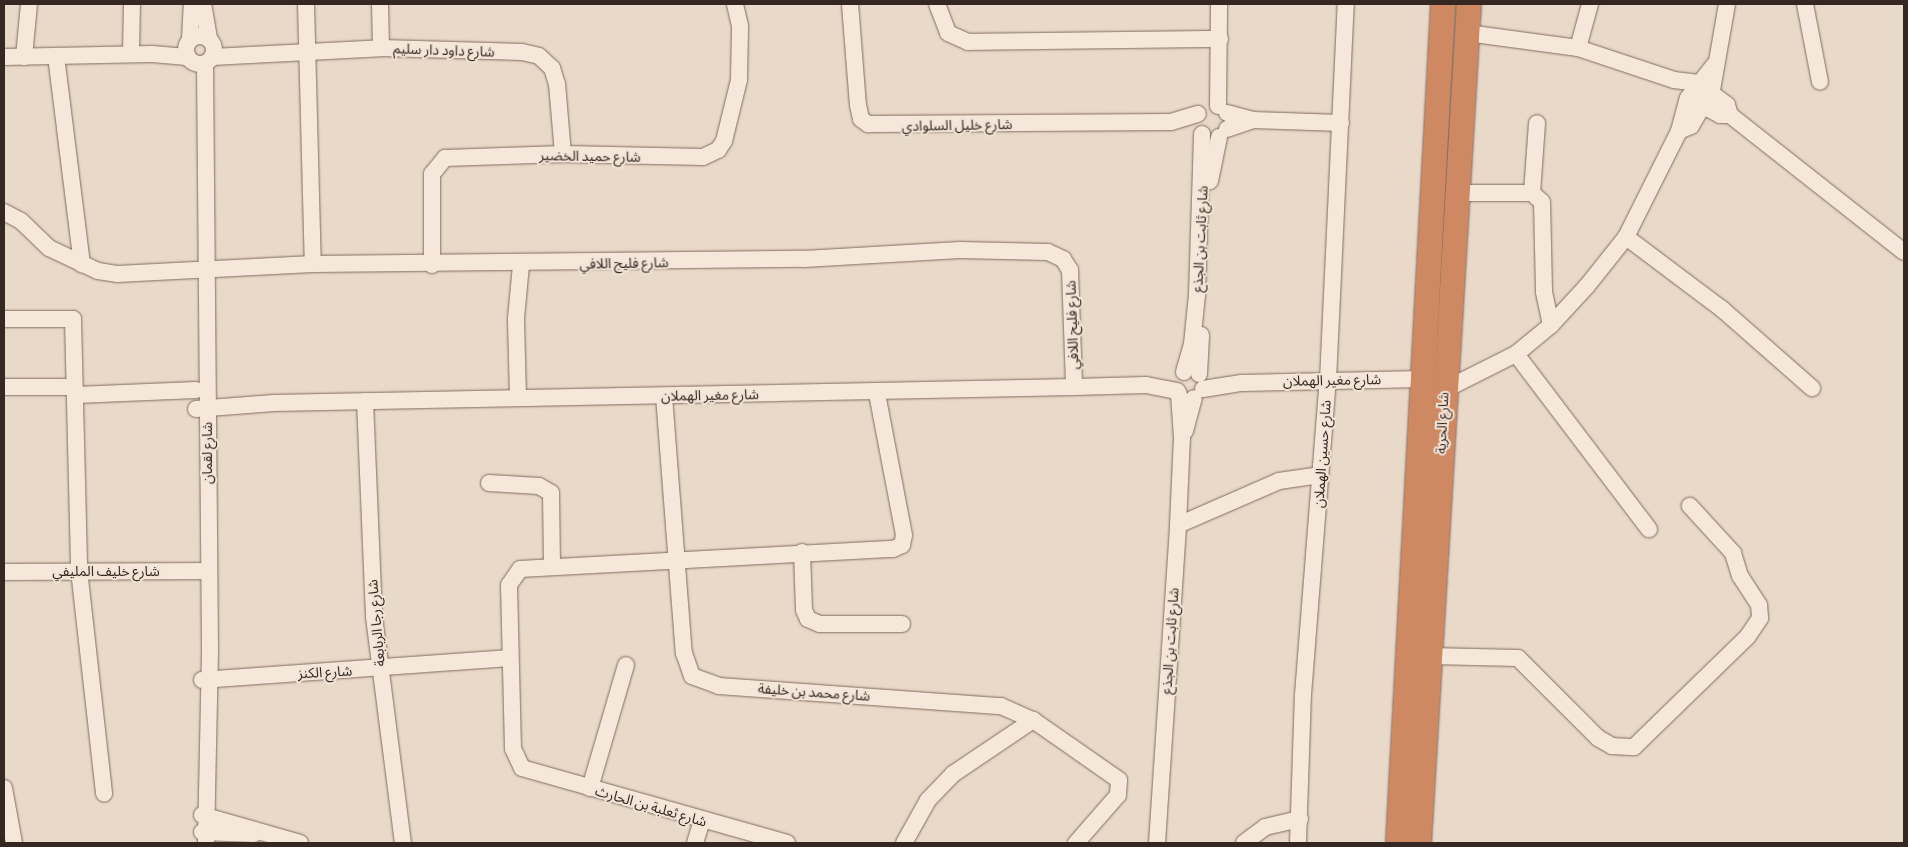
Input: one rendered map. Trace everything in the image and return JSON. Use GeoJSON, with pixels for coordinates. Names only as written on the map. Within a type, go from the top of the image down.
{"type":"FeatureCollection","features":[{"type":"Feature","properties":{"kind":"highway","name":"شارع الحرية"},"geometry":{"type":"LineString","coordinates":[[1398,843],[1421,379],[1443,4]]}},
{"type":"Feature","properties":{"kind":"highway","name":"شارع الحرية"},"geometry":{"type":"LineString","coordinates":[[1419,843],[1444,390],[1469,4]]}},
{"type":"Feature","properties":{"kind":"street"},"geometry":{"type":"LineString","coordinates":[[24,57],[29,4]]}},
{"type":"Feature","properties":{"kind":"street"},"geometry":{"type":"LineString","coordinates":[[131,54],[132,4]]}},
{"type":"Feature","properties":{"kind":"street","name":"شارع لقمان"},"geometry":{"type":"LineString","coordinates":[[192,4],[200,51]]}},
{"type":"Feature","properties":{"kind":"street","name":"شارع لقمان"},"geometry":{"type":"LineString","coordinates":[[203,4],[200,51],[202,268],[200,399],[206,679],[204,838]]}},
{"type":"Feature","properties":{"kind":"street"},"geometry":{"type":"LineString","coordinates":[[306,4],[313,264]]}},
{"type":"Feature","properties":{"kind":"street"},"geometry":{"type":"LineString","coordinates":[[380,4],[381,48]]}},
{"type":"Feature","properties":{"kind":"street","name":"شارع حميد الخضير"},"geometry":{"type":"LineString","coordinates":[[432,265],[432,174],[439,161],[563,154],[703,157],[718,150],[724,141],[739,80],[740,26],[735,4]]}},
{"type":"Feature","properties":{"kind":"street","name":"شارع خليل السلوادي"},"geometry":{"type":"LineString","coordinates":[[850,4],[858,105],[861,119],[868,124],[1253,120],[1341,123]]}},
{"type":"Feature","properties":{"kind":"street"},"geometry":{"type":"LineString","coordinates":[[937,4],[948,33],[968,42],[1216,39]]}},
{"type":"Feature","properties":{"kind":"street","name":"شارع حسين الهملان"},"geometry":{"type":"LineString","coordinates":[[1298,843],[1303,695],[1328,380],[1346,4]]}},
{"type":"Feature","properties":{"kind":"street"},"geometry":{"type":"LineString","coordinates":[[1578,48],[1590,4]]}},
{"type":"Feature","properties":{"kind":"street"},"geometry":{"type":"LineString","coordinates":[[1679,131],[1691,126],[1712,90],[1726,4]]}},
{"type":"Feature","properties":{"kind":"street"},"geometry":{"type":"LineString","coordinates":[[1805,4],[1820,82]]}},
{"type":"Feature","properties":{"kind":"street","name":"شارع ثابت بن الجذع"},"geometry":{"type":"LineString","coordinates":[[1157,843],[1182,438],[1190,384],[1207,212],[1219,12]]}},
{"type":"Feature","properties":{"kind":"street"},"geometry":{"type":"LineString","coordinates":[[1467,33],[1578,48],[1674,80],[1697,82],[1712,90],[1727,105],[1730,115],[1904,252]]}},
{"type":"Feature","properties":{"kind":"street","name":"شارع داود دار سليم"},"geometry":{"type":"LineString","coordinates":[[4,57],[152,54],[200,51],[244,54],[381,48],[522,52],[539,56],[552,68],[557,84],[563,154]]}},
{"type":"Feature","properties":{"kind":"street"},"geometry":{"type":"LineString","coordinates":[[56,56],[82,264]]}},
{"type":"Feature","properties":{"kind":"street"},"geometry":{"type":"LineString","coordinates":[[1444,390],[1516,354],[1551,325],[1626,237],[1679,131],[1688,98],[1697,82],[1715,64]]}},
{"type":"Feature","properties":{"kind":"street"},"geometry":{"type":"LineString","coordinates":[[1674,80],[1688,98],[1720,115],[1730,115]]}},
{"type":"Feature","properties":{"kind":"street"},"geometry":{"type":"LineString","coordinates":[[1532,193],[1537,123]]}},
{"type":"Feature","properties":{"kind":"street"},"geometry":{"type":"LineString","coordinates":[[1457,193],[1532,193],[1542,202],[1544,292],[1551,325]]}},
{"type":"Feature","properties":{"kind":"street","name":"شارع فليح اللافي"},"geometry":{"type":"LineString","coordinates":[[4,212],[21,221],[48,248],[82,264],[117,274],[202,268],[313,264],[432,265],[804,259],[960,250],[1057,254],[1070,270],[1074,387]]}},
{"type":"Feature","properties":{"kind":"street"},"geometry":{"type":"LineString","coordinates":[[1626,237],[1722,309],[1812,388]]}},
{"type":"Feature","properties":{"kind":"street"},"geometry":{"type":"LineString","coordinates":[[518,397],[516,318],[521,264]]}},
{"type":"Feature","properties":{"kind":"street"},"geometry":{"type":"LineString","coordinates":[[4,319],[73,319],[79,570],[104,794]]}},
{"type":"Feature","properties":{"kind":"street"},"geometry":{"type":"LineString","coordinates":[[1516,354],[1649,529]]}},
{"type":"Feature","properties":{"kind":"street","name":"شارع مغير الهملان"},"geometry":{"type":"LineString","coordinates":[[4,387],[274,403],[518,397],[877,393],[1421,379]]}},
{"type":"Feature","properties":{"kind":"street"},"geometry":{"type":"LineString","coordinates":[[509,658],[510,580],[520,569],[802,552],[893,549],[902,545],[904,535],[877,393]]}},
{"type":"Feature","properties":{"kind":"street","name":"شارع محمد بن خليفة"},"geometry":{"type":"LineString","coordinates":[[664,396],[686,667],[702,682],[988,702],[1033,720],[1118,780],[1118,795],[1076,843]]}},
{"type":"Feature","properties":{"kind":"street","name":"شارع رجا الربابعة"},"geometry":{"type":"LineString","coordinates":[[365,401],[369,542],[380,669],[403,843]]}},
{"type":"Feature","properties":{"kind":"street"},"geometry":{"type":"LineString","coordinates":[[1178,525],[1279,481],[1320,475]]}},
{"type":"Feature","properties":{"kind":"street"},"geometry":{"type":"LineString","coordinates":[[489,483],[539,486],[551,493],[552,567]]}},
{"type":"Feature","properties":{"kind":"street"},"geometry":{"type":"LineString","coordinates":[[1430,656],[1518,658],[1598,738],[1612,746],[1634,747],[1748,636],[1760,618],[1759,605],[1740,576],[1733,553],[1690,506]]}},
{"type":"Feature","properties":{"kind":"street"},"geometry":{"type":"LineString","coordinates":[[802,552],[804,610],[808,619],[820,624],[902,624]]}},
{"type":"Feature","properties":{"kind":"street","name":"شارع خليف المليفي"},"geometry":{"type":"LineString","coordinates":[[4,572],[79,570],[203,571]]}},
{"type":"Feature","properties":{"kind":"street","name":"شارع الكنز"},"geometry":{"type":"LineString","coordinates":[[206,679],[380,669],[509,658]]}},
{"type":"Feature","properties":{"kind":"street","name":"شارع ثعلبة بن الحارث"},"geometry":{"type":"LineString","coordinates":[[509,658],[513,749],[518,764],[529,772],[787,843]]}},
{"type":"Feature","properties":{"kind":"street"},"geometry":{"type":"LineString","coordinates":[[590,788],[626,665]]}},
{"type":"Feature","properties":{"kind":"street"},"geometry":{"type":"LineString","coordinates":[[904,843],[928,800],[952,774],[1033,720]]}},
{"type":"Feature","properties":{"kind":"street"},"geometry":{"type":"LineString","coordinates":[[4,788],[14,843]]}},
{"type":"Feature","properties":{"kind":"street"},"geometry":{"type":"LineString","coordinates":[[205,815],[264,834],[300,843]]}},
{"type":"Feature","properties":{"kind":"street"},"geometry":{"type":"LineString","coordinates":[[1244,843],[1265,827],[1300,819]]}},
{"type":"Feature","properties":{"kind":"street"},"geometry":{"type":"LineString","coordinates":[[695,843],[702,820]]}},
{"type":"Feature","properties":{"kind":"street"},"geometry":{"type":"LineString","coordinates":[[204,838],[264,834]]}}]}
